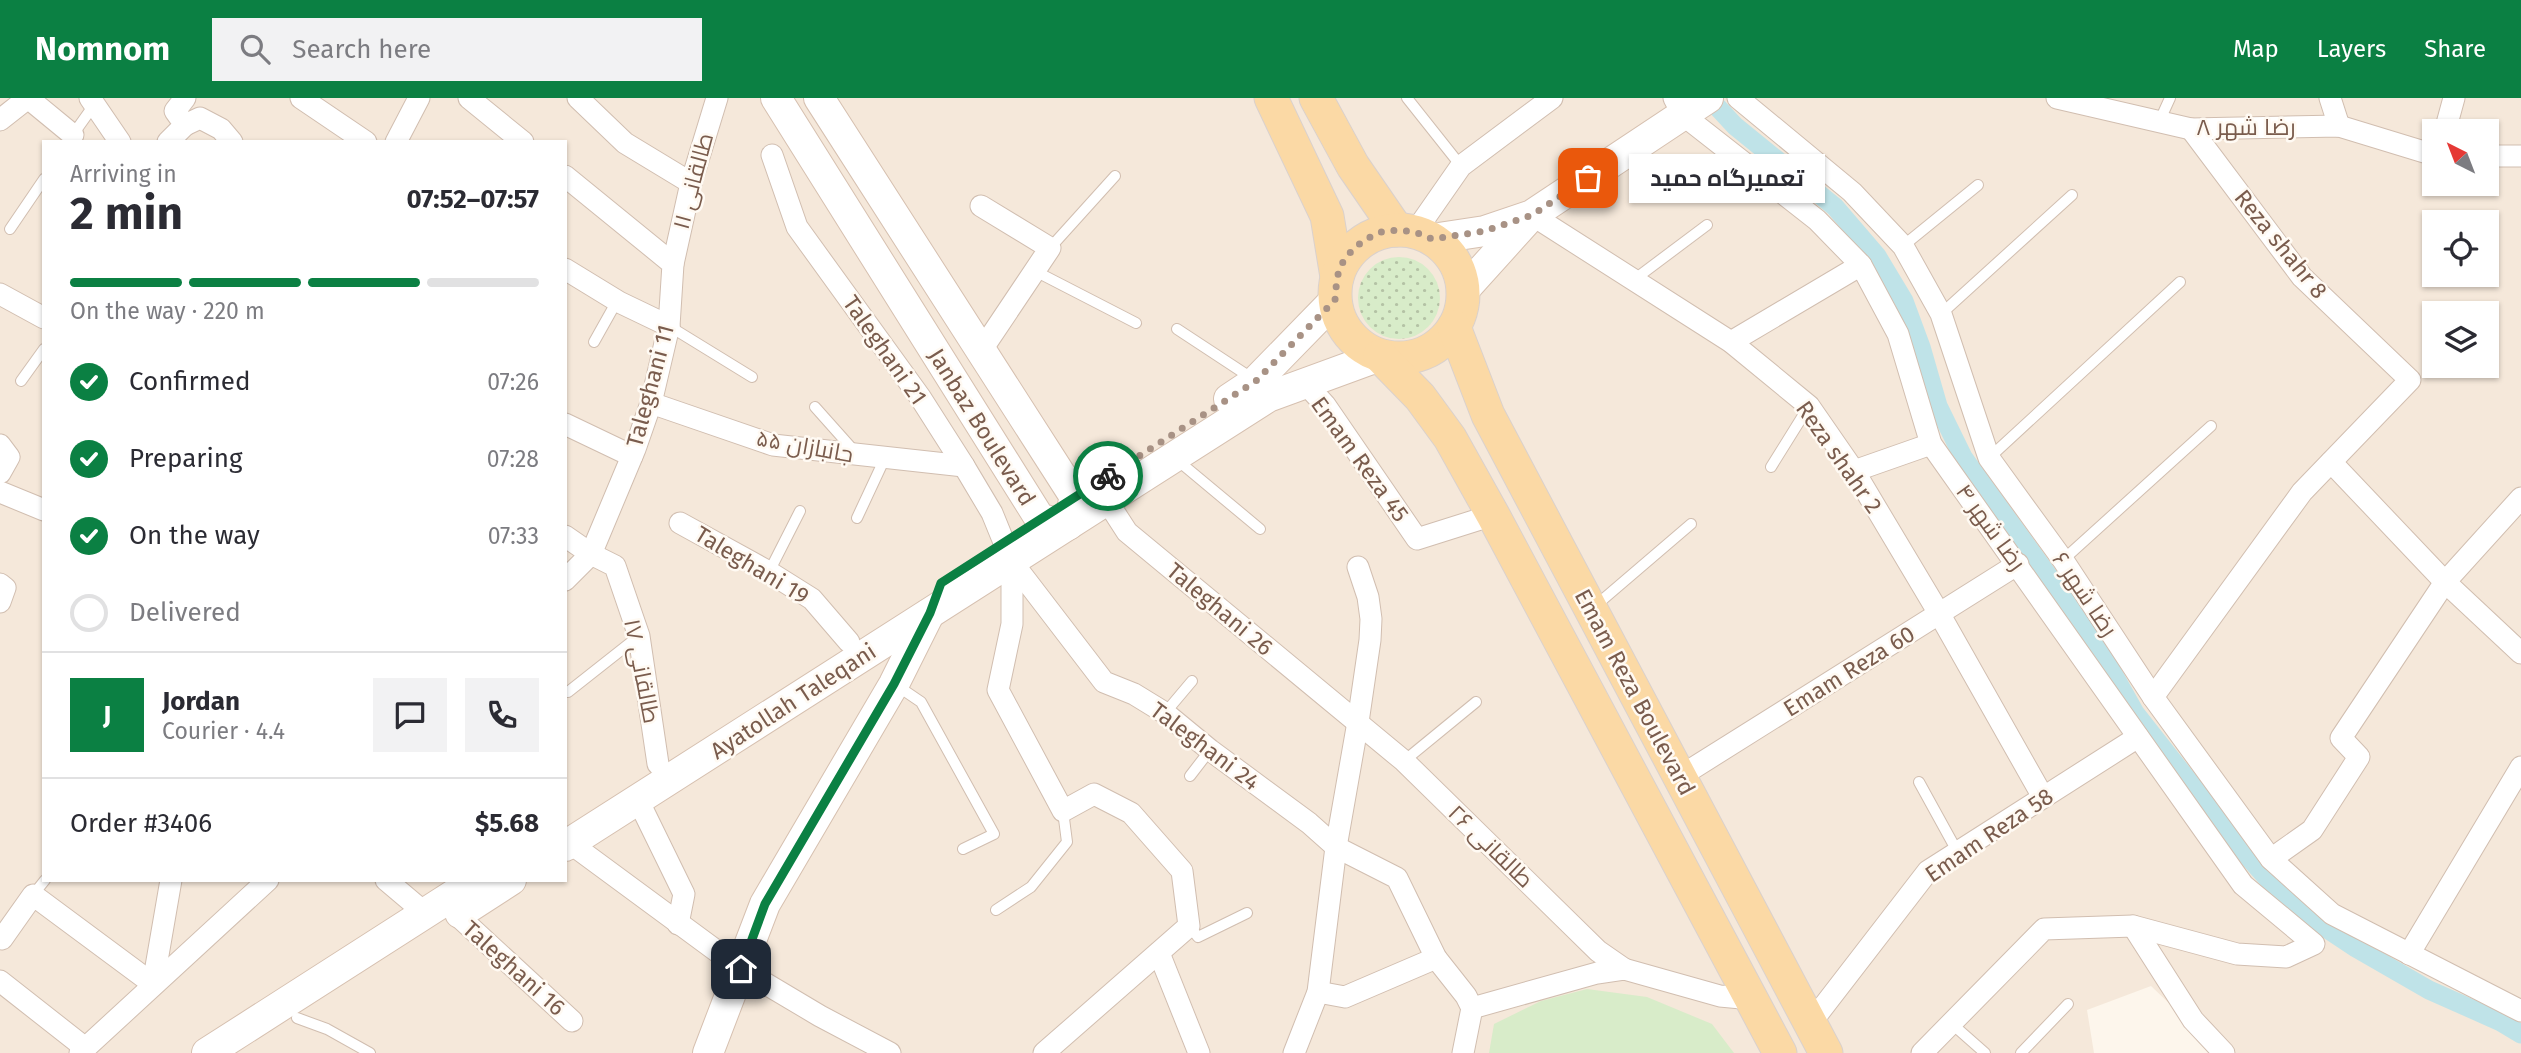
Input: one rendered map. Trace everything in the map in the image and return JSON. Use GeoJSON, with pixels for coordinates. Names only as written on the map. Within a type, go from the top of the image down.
{"type":"FeatureCollection","features":[{"type":"Feature","properties":{"kind":"main road","name":"Janbaz Boulevard"},"geometry":{"type":"LineString","coordinates":[[776,98],[988,437],[1077,505]]}},
{"type":"Feature","properties":{"kind":"main road","name":"Janbaz Boulevard"},"geometry":{"type":"LineString","coordinates":[[819,98],[1077,505]]}},
{"type":"Feature","properties":{"kind":"main road"},"geometry":{"type":"LineString","coordinates":[[1268,99],[1314,184],[1328,216],[1338,315],[1344,328],[1366,349],[1380,356],[1401,358],[1422,354],[1440,343],[1454,327],[1461,310],[1463,291],[1458,271],[1448,252],[1414,234],[1353,166],[1316,98]]}},
{"type":"Feature","properties":{"kind":"main road"},"geometry":{"type":"LineString","coordinates":[[1463,291],[1528,216],[1679,106],[1708,98]]}},
{"type":"Feature","properties":{"kind":"main road"},"geometry":{"type":"LineString","coordinates":[[1314,184],[1334,180],[1353,166]]}},
{"type":"Feature","properties":{"kind":"main road"},"geometry":{"type":"LineString","coordinates":[[1262,389],[1336,288],[1343,262],[1353,249],[1366,239],[1381,232],[1414,234],[1485,231],[1528,216]]}},
{"type":"Feature","properties":{"kind":"main road","name":"Emam Reza Boulevard"},"geometry":{"type":"LineString","coordinates":[[1454,327],[1488,415],[1826,1053]]}},
{"type":"Feature","properties":{"kind":"main road"},"geometry":{"type":"LineString","coordinates":[[1262,389],[1305,383],[1380,356]]}},
{"type":"Feature","properties":{"kind":"main road","name":"Emam Reza Boulevard"},"geometry":{"type":"LineString","coordinates":[[1380,356],[1420,397],[1450,438],[1780,1053]]}},
{"type":"Feature","properties":{"kind":"main road","name":"Ayatollah Taleqani"},"geometry":{"type":"LineString","coordinates":[[1077,505],[1173,457],[1262,389]]}},
{"type":"Feature","properties":{"kind":"main road","name":"Ayatollah Taleqani"},"geometry":{"type":"LineString","coordinates":[[567,838],[638,800],[930,613],[1009,552],[1077,505],[1262,389]]}},
{"type":"Feature","properties":{"kind":"main road"},"geometry":{"type":"LineString","coordinates":[[1450,438],[1457,423],[1464,417],[1471,414],[1488,415]]}},
{"type":"Feature","properties":{"kind":"main road"},"geometry":{"type":"LineString","coordinates":[[988,437],[1022,416]]}},
{"type":"Feature","properties":{"kind":"main road","name":"Ayatollah Taleqani"},"geometry":{"type":"LineString","coordinates":[[567,838],[658,764],[941,583],[1009,552]]}},
{"type":"Feature","properties":{"kind":"main road"},"geometry":{"type":"LineString","coordinates":[[708,1053],[765,904],[894,684],[930,613],[941,583]]}},
{"type":"Feature","properties":{"kind":"main road"},"geometry":{"type":"LineString","coordinates":[[207,1053],[474,882]]}},
{"type":"Feature","properties":{"kind":"main road"},"geometry":{"type":"LineString","coordinates":[[242,1053],[508,882]]}},
{"type":"Feature","properties":{"kind":"street"},"geometry":{"type":"LineString","coordinates":[[0,120],[28,98],[71,139]]}},
{"type":"Feature","properties":{"kind":"street"},"geometry":{"type":"LineString","coordinates":[[185,98],[175,111],[185,125]]}},
{"type":"Feature","properties":{"kind":"street"},"geometry":{"type":"LineString","coordinates":[[302,98],[363,140]]}},
{"type":"Feature","properties":{"kind":"street"},"geometry":{"type":"LineString","coordinates":[[397,140],[419,98]]}},
{"type":"Feature","properties":{"kind":"street"},"geometry":{"type":"LineString","coordinates":[[469,98],[521,140]]}},
{"type":"Feature","properties":{"kind":"street"},"geometry":{"type":"LineString","coordinates":[[578,98],[625,143],[691,183]]}},
{"type":"Feature","properties":{"kind":"street","name":"طالقانی ۱۱"},"geometry":{"type":"LineString","coordinates":[[673,264],[691,183],[717,98]]}},
{"type":"Feature","properties":{"kind":"street"},"geometry":{"type":"LineString","coordinates":[[1414,234],[1461,166],[1552,98]]}},
{"type":"Feature","properties":{"kind":"street","name":"رضا شهر ۶"},"geometry":{"type":"LineString","coordinates":[[1738,98],[1852,192],[1903,246],[1941,314],[1989,458],[2063,560],[2152,697],[2271,859],[2332,914],[2521,1011]]}},
{"type":"Feature","properties":{"kind":"street","name":"رضا شهر ۸"},"geometry":{"type":"LineString","coordinates":[[2057,98],[2191,129],[2339,126],[2422,151]]}},
{"type":"Feature","properties":{"kind":"street"},"geometry":{"type":"LineString","coordinates":[[2330,98],[2339,126]]}},
{"type":"Feature","properties":{"kind":"street"},"geometry":{"type":"LineString","coordinates":[[2448,119],[2454,98]]}},
{"type":"Feature","properties":{"kind":"street"},"geometry":{"type":"LineString","coordinates":[[92,101],[119,140]]}},
{"type":"Feature","properties":{"kind":"street","name":"رضا شهر ۴"},"geometry":{"type":"LineString","coordinates":[[1679,106],[1817,220],[1861,265],[1898,334],[1931,444],[2243,885],[2315,944],[2286,957],[2237,954],[2133,926]]}},
{"type":"Feature","properties":{"kind":"street"},"geometry":{"type":"LineString","coordinates":[[170,140],[185,125],[200,118],[221,129],[230,140]]}},
{"type":"Feature","properties":{"kind":"street","name":"Reza shahr 8"},"geometry":{"type":"LineString","coordinates":[[2191,129],[2302,277],[2410,380],[2331,462]]}},
{"type":"Feature","properties":{"kind":"street","name":"Taleghani 21"},"geometry":{"type":"LineString","coordinates":[[772,155],[797,227],[920,397],[992,513],[1009,552]]}},
{"type":"Feature","properties":{"kind":"street"},"geometry":{"type":"LineString","coordinates":[[2499,156],[2521,156]]}},
{"type":"Feature","properties":{"kind":"street"},"geometry":{"type":"LineString","coordinates":[[567,179],[673,264]]}},
{"type":"Feature","properties":{"kind":"street"},"geometry":{"type":"LineString","coordinates":[[981,206],[1050,248],[981,351]]}},
{"type":"Feature","properties":{"kind":"street","name":"Reza shahr 2"},"geometry":{"type":"LineString","coordinates":[[1528,216],[1635,279],[1731,342],[1810,406],[1854,471],[1940,615],[2043,797]]}},
{"type":"Feature","properties":{"kind":"street","name":"Taleghani 11"},"geometry":{"type":"LineString","coordinates":[[591,554],[651,403],[669,326],[673,264]]}},
{"type":"Feature","properties":{"kind":"street"},"geometry":{"type":"LineString","coordinates":[[1731,342],[1861,265]]}},
{"type":"Feature","properties":{"kind":"street"},"geometry":{"type":"LineString","coordinates":[[567,269],[617,301],[669,326]]}},
{"type":"Feature","properties":{"kind":"street"},"geometry":{"type":"LineString","coordinates":[[0,294],[42,317]]}},
{"type":"Feature","properties":{"kind":"street","name":"Emam Reza 45"},"geometry":{"type":"LineString","coordinates":[[1305,383],[1325,405],[1417,539],[1493,515]]}},
{"type":"Feature","properties":{"kind":"street","name":"جانبازان ۵۵"},"geometry":{"type":"LineString","coordinates":[[651,403],[773,445],[964,466]]}},
{"type":"Feature","properties":{"kind":"street"},"geometry":{"type":"LineString","coordinates":[[567,425],[632,456]]}},
{"type":"Feature","properties":{"kind":"street"},"geometry":{"type":"LineString","coordinates":[[1854,471],[1931,444]]}},
{"type":"Feature","properties":{"kind":"street"},"geometry":{"type":"LineString","coordinates":[[0,445],[9,457],[0,473]]}},
{"type":"Feature","properties":{"kind":"street"},"geometry":{"type":"LineString","coordinates":[[2152,697],[2302,492],[2331,462],[2445,582],[2521,653]]}},
{"type":"Feature","properties":{"kind":"street"},"geometry":{"type":"LineString","coordinates":[[0,492],[42,509]]}},
{"type":"Feature","properties":{"kind":"street"},"geometry":{"type":"LineString","coordinates":[[2271,859],[2312,830],[2359,757],[2341,738],[2445,582],[2521,498]]}},
{"type":"Feature","properties":{"kind":"street","name":"Taleghani 26"},"geometry":{"type":"LineString","coordinates":[[1077,505],[1128,532],[1358,722]]}},
{"type":"Feature","properties":{"kind":"street","name":"Taleghani 19"},"geometry":{"type":"LineString","coordinates":[[680,523],[812,599],[849,642]]}},
{"type":"Feature","properties":{"kind":"street","name":"طالقانی ۱۷"},"geometry":{"type":"LineString","coordinates":[[567,537],[615,566],[639,636],[658,764]]}},
{"type":"Feature","properties":{"kind":"street"},"geometry":{"type":"LineString","coordinates":[[1009,552],[1012,624],[998,690],[1063,811],[1094,794],[1131,814],[1182,871],[1189,926],[1044,1053]]}},
{"type":"Feature","properties":{"kind":"street","name":"Taleghani 24"},"geometry":{"type":"LineString","coordinates":[[1009,552],[1104,682],[1134,694],[1165,713],[1309,823],[1336,847],[1397,878],[1436,958],[1466,996],[1472,1008]]}},
{"type":"Feature","properties":{"kind":"street"},"geometry":{"type":"LineString","coordinates":[[567,578],[591,554]]}},
{"type":"Feature","properties":{"kind":"street","name":"Emam Reza 60"},"geometry":{"type":"LineString","coordinates":[[1679,777],[2018,564]]}},
{"type":"Feature","properties":{"kind":"street"},"geometry":{"type":"LineString","coordinates":[[1294,1053],[1318,992],[1336,847],[1358,722],[1371,619],[1368,597],[1358,566]]}},
{"type":"Feature","properties":{"kind":"street","name":"طالقانی ۲۶"},"geometry":{"type":"LineString","coordinates":[[1358,722],[1404,761],[1598,951],[1624,969]]}},
{"type":"Feature","properties":{"kind":"street","name":"Emam Reza 58"},"geometry":{"type":"LineString","coordinates":[[1811,1024],[1927,871],[2138,737]]}},
{"type":"Feature","properties":{"kind":"street"},"geometry":{"type":"LineString","coordinates":[[2409,954],[2521,767]]}},
{"type":"Feature","properties":{"kind":"street"},"geometry":{"type":"LineString","coordinates":[[638,800],[684,894],[678,924]]}},
{"type":"Feature","properties":{"kind":"street"},"geometry":{"type":"LineString","coordinates":[[567,838],[741,969],[887,1052]]}},
{"type":"Feature","properties":{"kind":"street"},"geometry":{"type":"LineString","coordinates":[[153,984],[171,882]]}},
{"type":"Feature","properties":{"kind":"street"},"geometry":{"type":"LineString","coordinates":[[0,981],[82,1050],[266,882]]}},
{"type":"Feature","properties":{"kind":"street"},"geometry":{"type":"LineString","coordinates":[[388,882],[425,913]]}},
{"type":"Feature","properties":{"kind":"street"},"geometry":{"type":"LineString","coordinates":[[2,939],[39,888],[153,984]]}},
{"type":"Feature","properties":{"kind":"street","name":"Taleghani 16"},"geometry":{"type":"LineString","coordinates":[[457,915],[572,1021]]}},
{"type":"Feature","properties":{"kind":"street"},"geometry":{"type":"LineString","coordinates":[[1922,1053],[2044,929],[2133,926],[2193,1020],[2224,1053]]}},
{"type":"Feature","properties":{"kind":"street"},"geometry":{"type":"LineString","coordinates":[[1159,953],[1199,1053]]}},
{"type":"Feature","properties":{"kind":"street"},"geometry":{"type":"LineString","coordinates":[[1318,992],[1345,997],[1436,958]]}},
{"type":"Feature","properties":{"kind":"street"},"geometry":{"type":"LineString","coordinates":[[1462,1053],[1472,1008],[1597,973],[1624,969],[1720,996],[1752,999]]}},
{"type":"Feature","properties":{"kind":"lane"},"geometry":{"type":"LineString","coordinates":[[1407,98],[1461,166]]}},
{"type":"Feature","properties":{"kind":"lane"},"geometry":{"type":"LineString","coordinates":[[2160,120],[2170,98]]}},
{"type":"Feature","properties":{"kind":"lane"},"geometry":{"type":"LineString","coordinates":[[71,139],[92,101]]}},
{"type":"Feature","properties":{"kind":"lane"},"geometry":{"type":"LineString","coordinates":[[1050,248],[1115,176]]}},
{"type":"Feature","properties":{"kind":"lane"},"geometry":{"type":"LineString","coordinates":[[10,229],[42,182]]}},
{"type":"Feature","properties":{"kind":"lane"},"geometry":{"type":"LineString","coordinates":[[1903,246],[1978,185]]}},
{"type":"Feature","properties":{"kind":"lane"},"geometry":{"type":"LineString","coordinates":[[1941,314],[2072,195]]}},
{"type":"Feature","properties":{"kind":"lane"},"geometry":{"type":"LineString","coordinates":[[1635,279],[1707,225]]}},
{"type":"Feature","properties":{"kind":"lane"},"geometry":{"type":"LineString","coordinates":[[1035,271],[1136,323]]}},
{"type":"Feature","properties":{"kind":"lane"},"geometry":{"type":"LineString","coordinates":[[1989,458],[2180,282]]}},
{"type":"Feature","properties":{"kind":"lane"},"geometry":{"type":"LineString","coordinates":[[594,342],[617,301]]}},
{"type":"Feature","properties":{"kind":"lane"},"geometry":{"type":"LineString","coordinates":[[669,326],[752,377]]}},
{"type":"Feature","properties":{"kind":"lane"},"geometry":{"type":"LineString","coordinates":[[1177,329],[1262,389]]}},
{"type":"Feature","properties":{"kind":"lane"},"geometry":{"type":"LineString","coordinates":[[21,382],[42,352]]}},
{"type":"Feature","properties":{"kind":"lane"},"geometry":{"type":"LineString","coordinates":[[1771,467],[1810,406]]}},
{"type":"Feature","properties":{"kind":"lane"},"geometry":{"type":"LineString","coordinates":[[816,407],[858,455]]}},
{"type":"Feature","properties":{"kind":"lane"},"geometry":{"type":"LineString","coordinates":[[2063,560],[2211,426]]}},
{"type":"Feature","properties":{"kind":"lane"},"geometry":{"type":"LineString","coordinates":[[1173,457],[1260,529]]}},
{"type":"Feature","properties":{"kind":"lane"},"geometry":{"type":"LineString","coordinates":[[857,518],[885,458]]}},
{"type":"Feature","properties":{"kind":"lane"},"geometry":{"type":"LineString","coordinates":[[769,572],[800,511]]}},
{"type":"Feature","properties":{"kind":"lane"},"geometry":{"type":"LineString","coordinates":[[1591,610],[1691,524]]}},
{"type":"Feature","properties":{"kind":"lane"},"geometry":{"type":"LineString","coordinates":[[568,692],[639,636]]}},
{"type":"Feature","properties":{"kind":"lane"},"geometry":{"type":"LineString","coordinates":[[1165,713],[1192,681]]}},
{"type":"Feature","properties":{"kind":"lane"},"geometry":{"type":"LineString","coordinates":[[894,684],[921,702],[994,834],[963,849]]}},
{"type":"Feature","properties":{"kind":"lane"},"geometry":{"type":"LineString","coordinates":[[1404,761],[1476,702]]}},
{"type":"Feature","properties":{"kind":"lane"},"geometry":{"type":"LineString","coordinates":[[1190,776],[1210,750]]}},
{"type":"Feature","properties":{"kind":"lane"},"geometry":{"type":"LineString","coordinates":[[1919,782],[1957,851]]}},
{"type":"Feature","properties":{"kind":"lane"},"geometry":{"type":"LineString","coordinates":[[996,910],[1031,887],[1067,842],[1063,811]]}},
{"type":"Feature","properties":{"kind":"lane"},"geometry":{"type":"LineString","coordinates":[[1189,926],[1198,937],[1247,913]]}},
{"type":"Feature","properties":{"kind":"lane"},"geometry":{"type":"LineString","coordinates":[[2021,1053],[2068,1004]]}},
{"type":"Feature","properties":{"kind":"lane"},"geometry":{"type":"LineString","coordinates":[[297,1018],[327,1029],[370,1053]]}},
{"type":"Feature","properties":{"kind":"lane"},"geometry":{"type":"LineString","coordinates":[[1951,1023],[1985,1053]]}},
{"type":"Feature","properties":{"kind":"shaded area"},"geometry":{"type":"Polygon","coordinates":[[[0,98],[2521,98],[2521,999],[2513,996],[2521,1014],[2521,1053],[2221,1053],[2151,986],[2087,1010],[2094,1053],[0,1053],[0,98]]]}},
{"type":"Feature","properties":{"kind":"green space"},"geometry":{"type":"Polygon","coordinates":[[[1399,257],[1415,260],[1428,269],[1437,282],[1440,298],[1437,314],[1428,327],[1415,336],[1399,339],[1383,336],[1370,327],[1361,314],[1358,298],[1361,282],[1370,269],[1383,260],[1399,257]]]}},
{"type":"Feature","properties":{"kind":"green space"},"geometry":{"type":"Polygon","coordinates":[[[1587,989],[1647,997],[1712,1024],[1734,1053],[1489,1053],[1494,1024],[1541,1001],[1587,989]]]}},
{"type":"Feature","properties":{"kind":"waterway"},"geometry":{"type":"LineString","coordinates":[[1709,98],[1735,126],[1835,207],[1877,256],[1904,301],[1938,406],[1963,457],[2093,638],[2135,713],[2250,859],[2291,905],[2356,948],[2429,990],[2501,1022],[2521,1034]]}},
{"type":"Feature","properties":{"kind":"way so far"},"geometry":{"type":"LineString","coordinates":[[1108,476],[1256,381],[1335,300],[1337,277],[1343,262],[1353,249],[1366,239],[1381,232],[1397,230],[1415,232],[1432,239],[1485,231],[1532,215],[1588,178]]}},
{"type":"Feature","properties":{"kind":"place","name":"تعمیرگاه حمید"},"geometry":{"type":"Point","coordinates":[1588,178]}},
{"type":"Feature","properties":{"kind":"route"},"geometry":{"type":"LineString","coordinates":[[741,969],[765,904],[894,684],[930,613],[941,583],[1108,476]]}}]}
